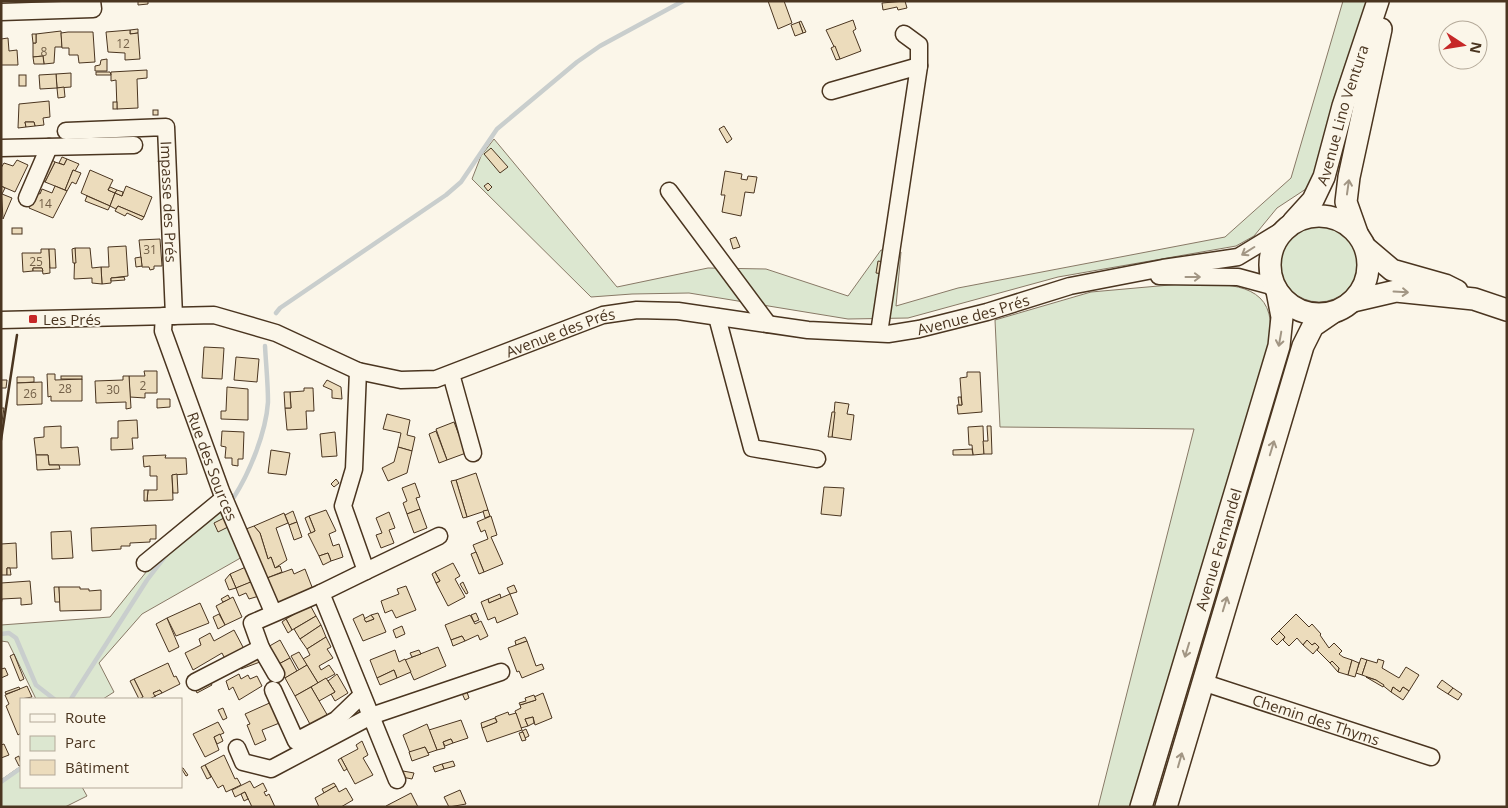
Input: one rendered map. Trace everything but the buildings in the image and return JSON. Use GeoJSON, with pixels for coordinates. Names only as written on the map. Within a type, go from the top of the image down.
{"type":"FeatureCollection","features":[{"type":"Feature","properties":{"kind":"main road","name":"Avenue Lino Ventura"},"geometry":{"type":"LineString","coordinates":[[1291,224],[1313,200],[1324,177],[1343,106],[1378,1]]}},
{"type":"Feature","properties":{"kind":"main road","name":"Avenue Lino Ventura"},"geometry":{"type":"LineString","coordinates":[[1362,241],[1346,202],[1349,177],[1387,1]]}},
{"type":"Feature","properties":{"kind":"main road"},"geometry":{"type":"LineString","coordinates":[[1474,299],[1396,291],[1353,301],[1332,312],[1317,314],[1301,311],[1288,303],[1276,289],[1270,270],[1271,254],[1278,238],[1291,224],[1306,217],[1327,216],[1347,224],[1392,270],[1445,284],[1474,299],[1507,310]]}},
{"type":"Feature","properties":{"kind":"main road"},"geometry":{"type":"LineString","coordinates":[[1353,301],[1362,290],[1367,276],[1369,262],[1362,241]]}},
{"type":"Feature","properties":{"kind":"main road","name":"Avenue Fernandel"},"geometry":{"type":"LineString","coordinates":[[1141,807],[1279,346],[1282,317],[1276,289]]}},
{"type":"Feature","properties":{"kind":"main road","name":"Avenue Fernandel"},"geometry":{"type":"LineString","coordinates":[[1166,807],[1303,346],[1313,326],[1332,312]]}},
{"type":"Feature","properties":{"kind":"street"},"geometry":{"type":"LineString","coordinates":[[1,12],[93,9],[92,1]]}},
{"type":"Feature","properties":{"kind":"street"},"geometry":{"type":"LineString","coordinates":[[879,333],[919,66],[919,45],[904,34]]}},
{"type":"Feature","properties":{"kind":"street"},"geometry":{"type":"LineString","coordinates":[[831,91],[919,66]]}},
{"type":"Feature","properties":{"kind":"street","name":"Impasse des Prés"},"geometry":{"type":"LineString","coordinates":[[66,131],[166,128],[169,316]]}},
{"type":"Feature","properties":{"kind":"street"},"geometry":{"type":"LineString","coordinates":[[1,148],[134,145]]}},
{"type":"Feature","properties":{"kind":"street"},"geometry":{"type":"LineString","coordinates":[[27,198],[49,147]]}},
{"type":"Feature","properties":{"kind":"street"},"geometry":{"type":"LineString","coordinates":[[670,191],[768,324]]}},
{"type":"Feature","properties":{"kind":"street","name":"Avenue des Prés"},"geometry":{"type":"LineString","coordinates":[[1,320],[214,315],[276,333],[358,371],[401,380],[436,379],[603,315],[638,310],[678,311],[808,330],[879,333],[919,329],[987,312],[1070,286],[1238,257],[1291,224]]}},
{"type":"Feature","properties":{"kind":"street","name":"Avenue des Prés"},"geometry":{"type":"LineString","coordinates":[[1126,275],[1238,277],[1276,289]]}},
{"type":"Feature","properties":{"kind":"street","name":"Rue des Sources"},"geometry":{"type":"LineString","coordinates":[[169,316],[163,331],[224,498],[273,612]]}},
{"type":"Feature","properties":{"kind":"street"},"geometry":{"type":"LineString","coordinates":[[717,316],[752,448],[817,459]]}},
{"type":"Feature","properties":{"kind":"street"},"geometry":{"type":"LineString","coordinates":[[358,371],[354,469],[343,506],[366,571]]}},
{"type":"Feature","properties":{"kind":"street"},"geometry":{"type":"LineString","coordinates":[[451,374],[473,453]]}},
{"type":"Feature","properties":{"kind":"street"},"geometry":{"type":"LineString","coordinates":[[145,563],[224,498]]}},
{"type":"Feature","properties":{"kind":"street"},"geometry":{"type":"LineString","coordinates":[[362,695],[336,720],[296,741],[252,623],[273,612],[321,593],[439,536]]}},
{"type":"Feature","properties":{"kind":"street"},"geometry":{"type":"LineString","coordinates":[[321,593],[397,780]]}},
{"type":"Feature","properties":{"kind":"street"},"geometry":{"type":"LineString","coordinates":[[195,682],[261,648]]}},
{"type":"Feature","properties":{"kind":"street"},"geometry":{"type":"LineString","coordinates":[[237,748],[243,762],[271,769],[371,716],[501,672]]}},
{"type":"Feature","properties":{"kind":"street","name":"Chemin des Thyms"},"geometry":{"type":"LineString","coordinates":[[1202,682],[1431,757]]}},
{"type":"Feature","properties":{"kind":"green space"},"geometry":{"type":"Polygon","coordinates":[[[1343,1],[1370,1],[1312,185],[1277,208],[1254,236],[1236,246],[1058,277],[908,318],[848,319],[689,293],[591,297],[472,179],[481,156],[494,139],[617,287],[708,268],[766,269],[848,296],[881,250],[901,252],[896,306],[958,288],[1225,237],[1291,178],[1343,1]]]}},
{"type":"Feature","properties":{"kind":"green space"},"geometry":{"type":"Polygon","coordinates":[[[1319,224],[1334,227],[1347,235],[1355,248],[1358,263],[1355,278],[1347,291],[1334,299],[1319,302],[1304,299],[1291,291],[1283,278],[1280,263],[1283,248],[1291,235],[1304,227],[1319,224]]]}},
{"type":"Feature","properties":{"kind":"green space"},"geometry":{"type":"Polygon","coordinates":[[[1181,284],[1219,284],[1245,289],[1255,294],[1264,302],[1269,314],[1271,337],[1134,807],[1098,807],[1194,429],[1000,427],[995,320],[1091,292],[1181,284]]]}},
{"type":"Feature","properties":{"kind":"green space"},"geometry":{"type":"Polygon","coordinates":[[[222,504],[244,556],[142,614],[99,663],[114,692],[105,698],[36,698],[8,642],[1,641],[1,625],[110,617],[159,556],[222,504]]]}},
{"type":"Feature","properties":{"kind":"green space"},"geometry":{"type":"Polygon","coordinates":[[[20,767],[20,788],[83,788],[87,796],[65,807],[1,807],[1,780],[20,767]]]}},
{"type":"Feature","properties":{"kind":"waterway"},"geometry":{"type":"LineString","coordinates":[[276,313],[280,308],[446,195],[461,182],[497,129],[577,62],[600,46],[683,1]]}},
{"type":"Feature","properties":{"kind":"waterway"},"geometry":{"type":"LineString","coordinates":[[234,497],[246,476],[261,439],[267,414],[265,346]]}},
{"type":"Feature","properties":{"kind":"waterway"},"geometry":{"type":"LineString","coordinates":[[72,698],[147,580],[167,554]]}},
{"type":"Feature","properties":{"kind":"waterway"},"geometry":{"type":"LineString","coordinates":[[1,634],[9,633],[16,638],[36,685],[53,698]]}},
{"type":"Feature","properties":{"kind":"waterway"},"geometry":{"type":"LineString","coordinates":[[1,782],[20,769]]}},
{"type":"Feature","properties":{"kind":"wall"},"geometry":{"type":"LineString","coordinates":[[1,440],[17,335]]}},
{"type":"Feature","properties":{"kind":"place","name":"Les Prés"},"geometry":{"type":"Point","coordinates":[33,319]}}]}
